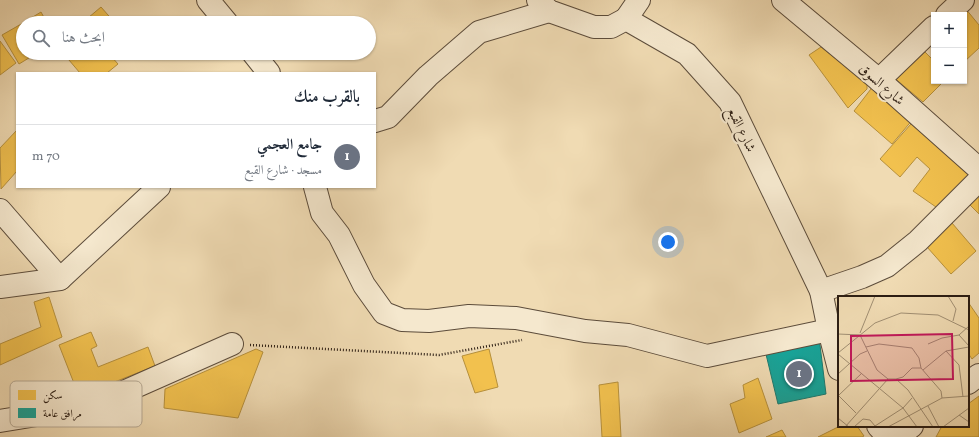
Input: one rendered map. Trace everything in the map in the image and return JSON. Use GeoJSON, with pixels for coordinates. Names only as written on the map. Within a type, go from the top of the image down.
{"type":"FeatureCollection","features":[{"type":"Feature","properties":{"kind":"street"},"geometry":{"type":"LineString","coordinates":[[208,0],[221,16]]}},
{"type":"Feature","properties":{"kind":"street"},"geometry":{"type":"LineString","coordinates":[[376,121],[388,117],[428,76],[479,32],[544,5],[594,28],[611,27],[626,19],[639,0]]}},
{"type":"Feature","properties":{"kind":"street","name":"شارع السوق"},"geometry":{"type":"LineString","coordinates":[[783,0],[879,80],[979,169]]}},
{"type":"Feature","properties":{"kind":"street"},"geometry":{"type":"LineString","coordinates":[[950,12],[962,0]]}},
{"type":"Feature","properties":{"kind":"street","name":"شارع القبع"},"geometry":{"type":"LineString","coordinates":[[626,19],[687,54],[730,102],[821,291],[838,365]]}},
{"type":"Feature","properties":{"kind":"street"},"geometry":{"type":"LineString","coordinates":[[879,80],[931,30]]}},
{"type":"Feature","properties":{"kind":"street"},"geometry":{"type":"LineString","coordinates":[[258,60],[269,72]]}},
{"type":"Feature","properties":{"kind":"street"},"geometry":{"type":"LineString","coordinates":[[821,291],[862,277],[887,266],[918,241],[979,180]]}},
{"type":"Feature","properties":{"kind":"street"},"geometry":{"type":"LineString","coordinates":[[0,287],[60,279],[158,188]]}},
{"type":"Feature","properties":{"kind":"street"},"geometry":{"type":"LineString","coordinates":[[315,188],[322,213],[339,235],[364,285],[384,313],[402,320],[430,321],[469,316],[516,318],[585,331],[628,335],[707,356],[829,330]]}},
{"type":"Feature","properties":{"kind":"street"},"geometry":{"type":"LineString","coordinates":[[0,210],[60,279]]}},
{"type":"Feature","properties":{"kind":"street"},"geometry":{"type":"LineString","coordinates":[[142,384],[232,344]]}},
{"type":"Feature","properties":{"kind":"street"},"geometry":{"type":"LineString","coordinates":[[969,382],[979,375]]}},
{"type":"Feature","properties":{"kind":"street"},"geometry":{"type":"LineString","coordinates":[[0,421],[10,419]]}},
{"type":"Feature","properties":{"kind":"street"},"geometry":{"type":"LineString","coordinates":[[879,427],[888,437]]}},
{"type":"Feature","properties":{"kind":"street"},"geometry":{"type":"LineString","coordinates":[[898,437],[911,427]]}},
{"type":"Feature","properties":{"kind":"path"},"geometry":{"type":"LineString","coordinates":[[232,344],[439,355],[527,339]]}},
{"type":"Feature","properties":{"kind":"building: سكن"},"geometry":{"type":"Polygon","coordinates":[[[101,7],[109,16],[90,16],[101,7]]]}},
{"type":"Feature","properties":{"kind":"building: سكن"},"geometry":{"type":"Polygon","coordinates":[[[965,8],[979,25],[979,48],[967,59],[967,12],[960,12],[965,8]]]}},
{"type":"Feature","properties":{"kind":"building: سكن"},"geometry":{"type":"Polygon","coordinates":[[[41,12],[43,16],[34,16],[41,12]]]}},
{"type":"Feature","properties":{"kind":"building: سكن"},"geometry":{"type":"Polygon","coordinates":[[[16,27],[16,59],[2,35],[16,27]]]}},
{"type":"Feature","properties":{"kind":"building: سكن"},"geometry":{"type":"Polygon","coordinates":[[[0,41],[16,63],[0,75],[0,41]]]}},
{"type":"Feature","properties":{"kind":"building: سكن"},"geometry":{"type":"Polygon","coordinates":[[[821,47],[867,83],[867,89],[848,108],[809,55],[821,47]]]}},
{"type":"Feature","properties":{"kind":"building: سكن"},"geometry":{"type":"Polygon","coordinates":[[[922,49],[931,58],[931,84],[941,84],[923,102],[892,76],[922,49]]]}},
{"type":"Feature","properties":{"kind":"building: سكن"},"geometry":{"type":"Polygon","coordinates":[[[17,60],[26,60],[19,64],[17,60]]]}},
{"type":"Feature","properties":{"kind":"building: سكن"},"geometry":{"type":"Polygon","coordinates":[[[69,60],[114,60],[118,64],[108,72],[79,72],[69,60]]]}},
{"type":"Feature","properties":{"kind":"building: سكن"},"geometry":{"type":"Polygon","coordinates":[[[874,85],[914,118],[892,144],[854,111],[874,85]]]}},
{"type":"Feature","properties":{"kind":"building: سكن"},"geometry":{"type":"Polygon","coordinates":[[[918,116],[974,169],[936,207],[913,191],[930,169],[917,157],[900,177],[880,159],[918,116]]]}},
{"type":"Feature","properties":{"kind":"building: سكن"},"geometry":{"type":"Polygon","coordinates":[[[16,131],[16,172],[1,189],[0,148],[16,131]]]}},
{"type":"Feature","properties":{"kind":"building: سكن"},"geometry":{"type":"Polygon","coordinates":[[[979,189],[979,214],[966,201],[979,189]]]}},
{"type":"Feature","properties":{"kind":"building: سكن"},"geometry":{"type":"Polygon","coordinates":[[[952,223],[976,251],[951,274],[927,247],[952,223]]]}},
{"type":"Feature","properties":{"kind":"building: سكن"},"geometry":{"type":"Polygon","coordinates":[[[49,297],[62,337],[0,365],[0,344],[41,327],[34,302],[49,297]]]}},
{"type":"Feature","properties":{"kind":"building: سكن"},"geometry":{"type":"Polygon","coordinates":[[[969,303],[979,318],[979,353],[972,359],[969,354],[969,303]]]}},
{"type":"Feature","properties":{"kind":"building: سكن"},"geometry":{"type":"Polygon","coordinates":[[[91,332],[97,346],[91,349],[98,367],[148,347],[155,366],[117,381],[73,381],[59,345],[91,332]]]}},
{"type":"Feature","properties":{"kind":"building: سكن"},"geometry":{"type":"Polygon","coordinates":[[[256,349],[263,352],[238,418],[164,408],[165,389],[256,349]]]}},
{"type":"Feature","properties":{"kind":"building: سكن"},"geometry":{"type":"Polygon","coordinates":[[[489,349],[498,387],[475,393],[462,356],[489,349]]]}},
{"type":"Feature","properties":{"kind":"building: سكن"},"geometry":{"type":"Polygon","coordinates":[[[758,378],[772,419],[739,433],[730,404],[745,398],[743,385],[758,378]]]}},
{"type":"Feature","properties":{"kind":"building: سكن"},"geometry":{"type":"Polygon","coordinates":[[[618,382],[621,437],[602,437],[599,385],[618,382]]]}},
{"type":"Feature","properties":{"kind":"building: سكن"},"geometry":{"type":"Polygon","coordinates":[[[979,396],[979,437],[936,437],[941,427],[969,427],[969,403],[979,396]]]}},
{"type":"Feature","properties":{"kind":"building: سكن"},"geometry":{"type":"Polygon","coordinates":[[[838,427],[858,427],[864,436],[862,437],[818,437],[838,427]]]}},
{"type":"Feature","properties":{"kind":"building: سكن"},"geometry":{"type":"Polygon","coordinates":[[[782,430],[786,437],[766,437],[782,430]]]}},
{"type":"Feature","properties":{"kind":"building: مرافق عامة"},"geometry":{"type":"Polygon","coordinates":[[[819,337],[826,394],[778,404],[764,346],[819,337]]]}},
{"type":"Feature","properties":{"kind":"place","name":"جامع العجمي"},"geometry":{"type":"Point","coordinates":[799,374]}}]}
